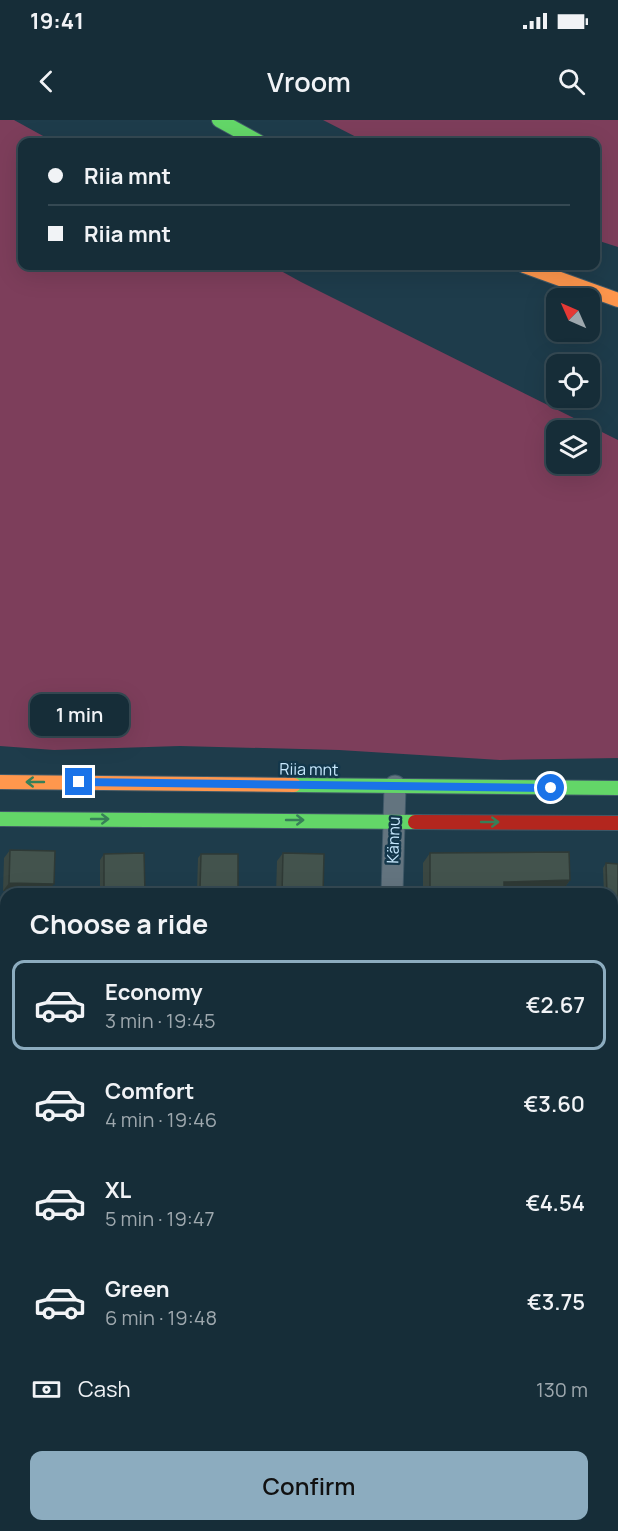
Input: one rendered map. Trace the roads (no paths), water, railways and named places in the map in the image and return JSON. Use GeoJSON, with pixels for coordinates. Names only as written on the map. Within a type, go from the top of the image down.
{"type":"FeatureCollection","features":[{"type":"Feature","properties":{"kind":"main road"},"geometry":{"type":"LineString","coordinates":[[219,120],[253,138]]}},
{"type":"Feature","properties":{"kind":"main road"},"geometry":{"type":"LineString","coordinates":[[535,270],[618,300]]}},
{"type":"Feature","properties":{"kind":"main road","name":"Riia mnt"},"geometry":{"type":"LineString","coordinates":[[0,782],[618,788]]}},
{"type":"Feature","properties":{"kind":"main road"},"geometry":{"type":"LineString","coordinates":[[0,819],[618,823]]}},
{"type":"Feature","properties":{"kind":"street","name":"Kännu"},"geometry":{"type":"LineString","coordinates":[[392,888],[395,786]]}}]}
